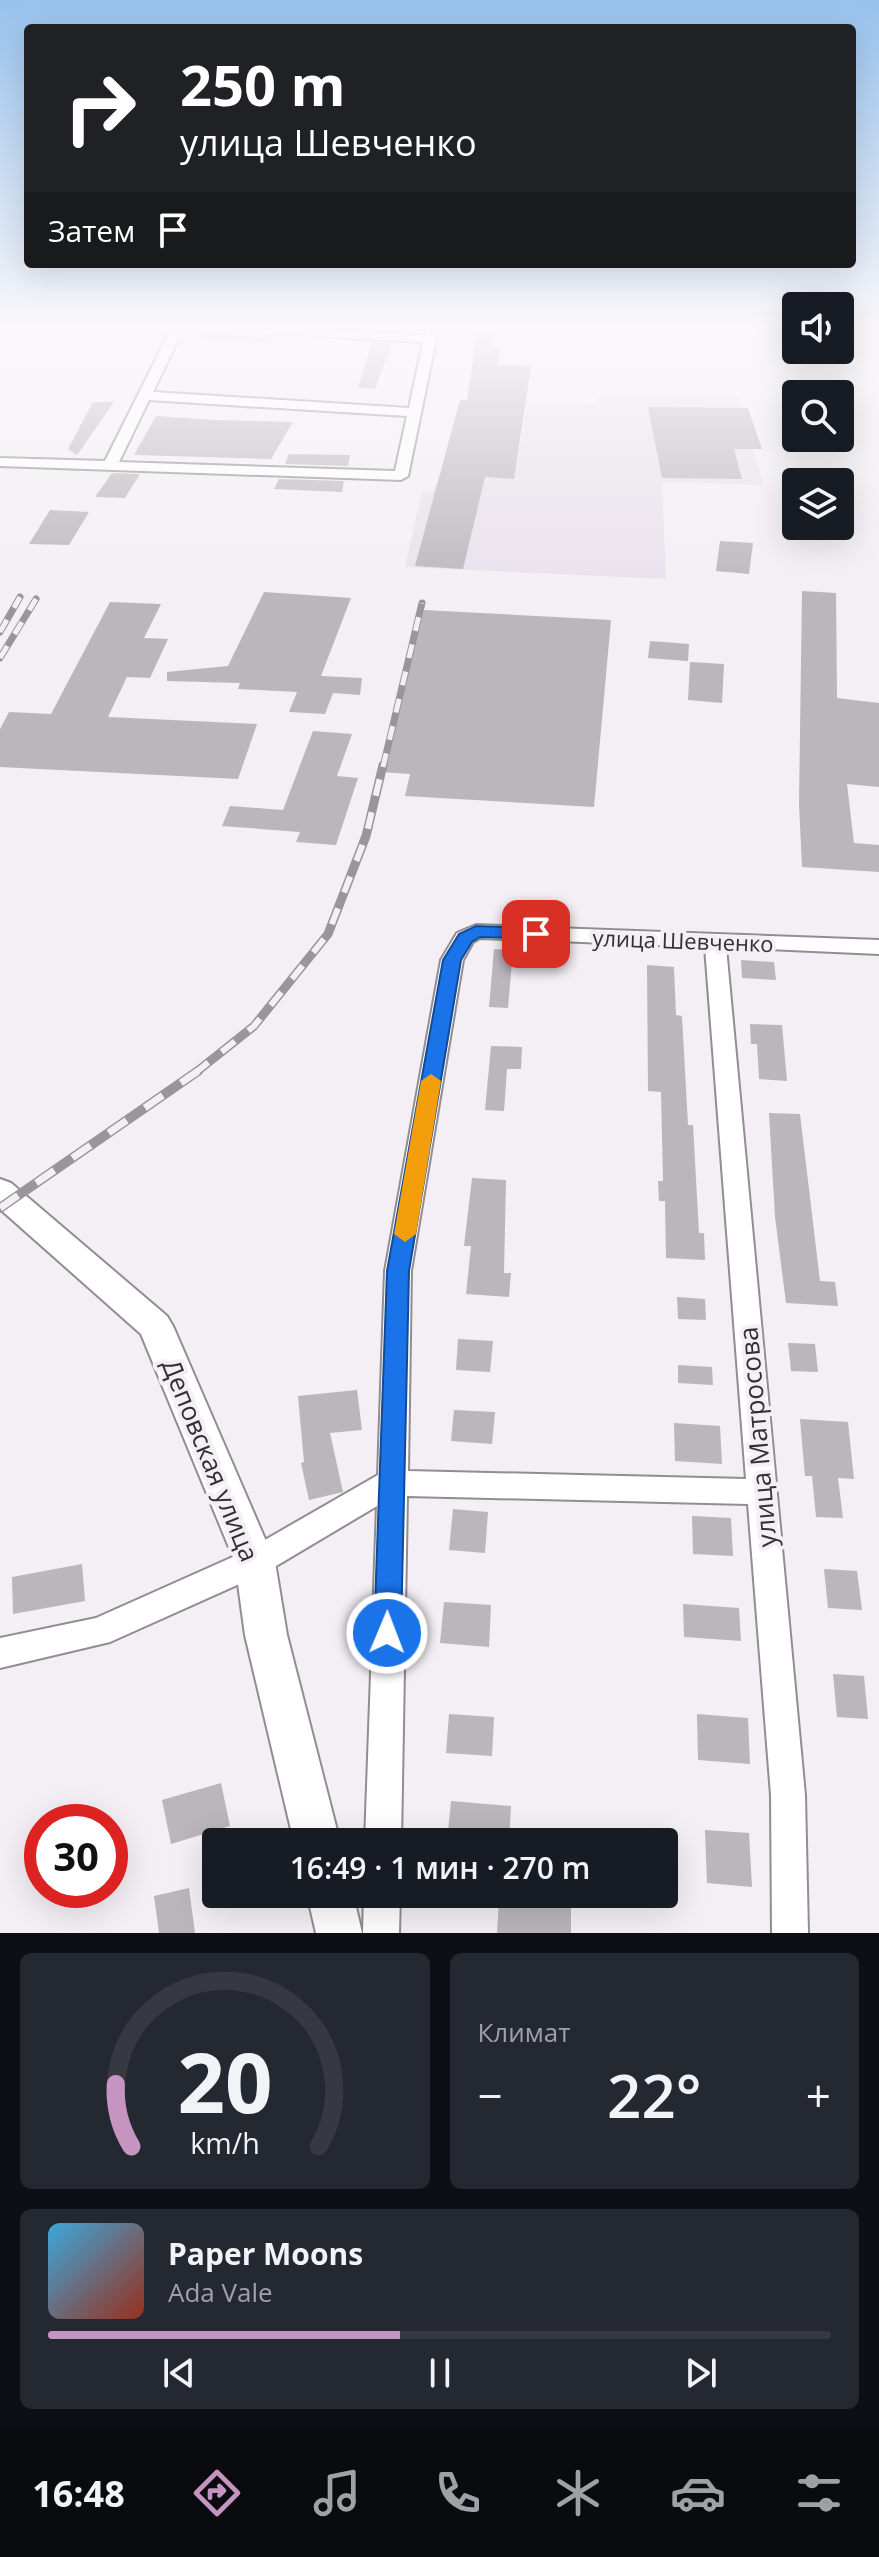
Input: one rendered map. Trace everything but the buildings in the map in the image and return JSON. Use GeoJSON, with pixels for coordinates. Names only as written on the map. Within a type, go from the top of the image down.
{"type":"FeatureCollection","features":[{"type":"Feature","properties":{"kind":"street"},"geometry":{"type":"LineString","coordinates":[[111,464],[135,415]]}},
{"type":"Feature","properties":{"kind":"street"},"geometry":{"type":"LineString","coordinates":[[0,462],[401,476],[413,415]]}},
{"type":"Feature","properties":{"kind":"street","name":"улица Шевченко"},"geometry":{"type":"LineString","coordinates":[[390,1483],[398,1271],[452,960],[465,938],[476,931],[879,947]]}},
{"type":"Feature","properties":{"kind":"street","name":"улица Матросова"},"geometry":{"type":"LineString","coordinates":[[715,941],[788,1795],[790,1933]]}},
{"type":"Feature","properties":{"kind":"street","name":"Деповская улица"},"geometry":{"type":"LineString","coordinates":[[0,1191],[155,1326],[255,1562],[266,1635],[314,1828]]}},
{"type":"Feature","properties":{"kind":"street"},"geometry":{"type":"LineString","coordinates":[[383,1828],[390,1483]]}},
{"type":"Feature","properties":{"kind":"street"},"geometry":{"type":"LineString","coordinates":[[0,1653],[99,1632],[255,1562],[390,1483],[762,1492]]}},
{"type":"Feature","properties":{"kind":"street"},"geometry":{"type":"LineString","coordinates":[[333,1908],[339,1933]]}},
{"type":"Feature","properties":{"kind":"street"},"geometry":{"type":"LineString","coordinates":[[381,1933],[382,1908]]}},
{"type":"Feature","properties":{"kind":"shaded area"},"geometry":{"type":"Polygon","coordinates":[[[526,415],[745,415],[763,485],[662,482],[666,579],[405,567],[422,491],[432,492],[440,474],[514,478],[526,415]]]}},
{"type":"Feature","properties":{"kind":"railway"},"geometry":{"type":"LineString","coordinates":[[0,632],[20,597]]}},
{"type":"Feature","properties":{"kind":"railway"},"geometry":{"type":"LineString","coordinates":[[0,658],[36,599]]}},
{"type":"Feature","properties":{"kind":"railway"},"geometry":{"type":"LineString","coordinates":[[383,767],[422,603]]}},
{"type":"Feature","properties":{"kind":"railway"},"geometry":{"type":"LineString","coordinates":[[195,1073],[254,1026],[328,934],[366,836],[383,765]]}},
{"type":"Feature","properties":{"kind":"railway"},"geometry":{"type":"LineString","coordinates":[[0,1208],[198,1071]]}},
{"type":"Feature","properties":{"kind":"slow traffic"},"geometry":{"type":"LineString","coordinates":[[405,1234],[431,1081]]}},
{"type":"Feature","properties":{"kind":"route"},"geometry":{"type":"LineString","coordinates":[[387,1633],[398,1271],[452,960],[465,938],[476,931],[536,934]]}}]}
